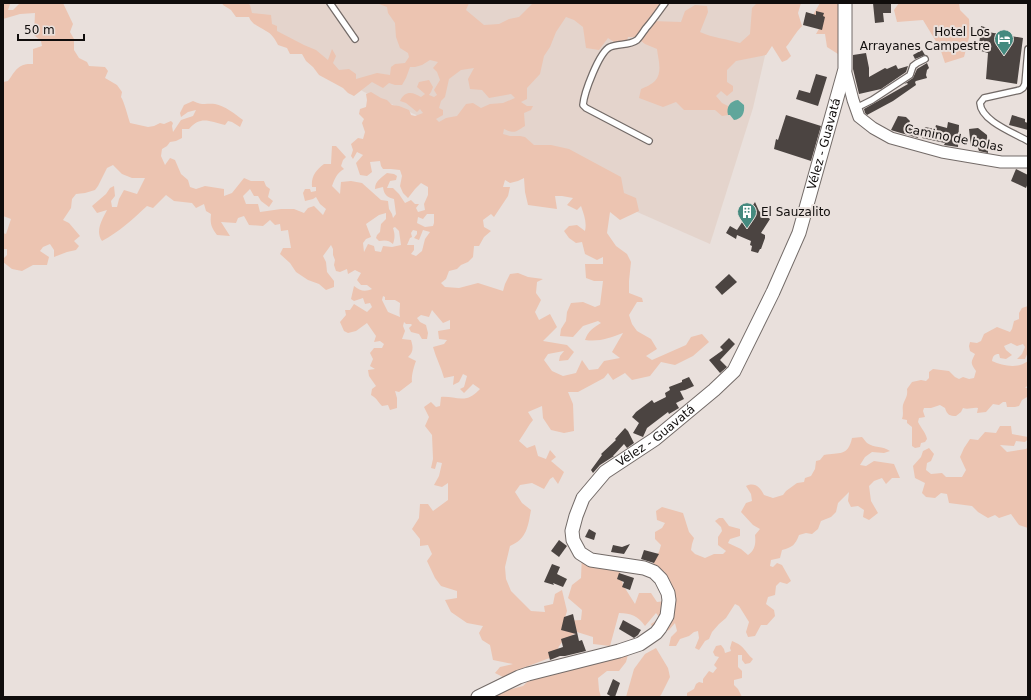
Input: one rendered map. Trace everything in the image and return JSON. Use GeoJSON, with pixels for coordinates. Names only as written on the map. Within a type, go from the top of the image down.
{"type":"FeatureCollection","features":[{"type":"Feature","properties":{"kind":"street","name":"Vélez - Guavatá"},"geometry":{"type":"LineString","coordinates":[[478,697],[528,674],[619,651],[640,644],[656,633],[667,616],[669,600],[661,579],[654,572],[644,568],[590,560],[580,554],[573,540],[572,531],[576,516],[583,498],[606,472],[655,439],[714,390],[734,371],[774,292],[799,233],[845,69],[845,3]]}},
{"type":"Feature","properties":{"kind":"street","name":"Camino de bolas"},"geometry":{"type":"LineString","coordinates":[[845,69],[859,117],[891,138],[942,152],[1001,162],[1028,162]]}},
{"type":"Feature","properties":{"kind":"lane"},"geometry":{"type":"LineString","coordinates":[[330,3],[355,39]]}},
{"type":"Feature","properties":{"kind":"lane"},"geometry":{"type":"LineString","coordinates":[[649,141],[586,108],[583,105],[583,98],[602,54],[614,45],[636,41],[666,3]]}},
{"type":"Feature","properties":{"kind":"lane"},"geometry":{"type":"LineString","coordinates":[[1028,49],[1024,88],[984,98],[980,103],[980,107],[988,117],[999,126],[1028,140]]}},
{"type":"Feature","properties":{"kind":"lane"},"geometry":{"type":"LineString","coordinates":[[856,108],[872,100],[910,75],[913,66],[924,59]]}},
{"type":"Feature","properties":{"kind":"shaded area"},"geometry":{"type":"Polygon","coordinates":[[[20,3],[63,3],[73,24],[70,32],[74,39],[74,50],[79,58],[87,62],[89,66],[105,67],[108,71],[105,78],[117,85],[122,92],[121,97],[130,123],[148,127],[171,121],[173,123],[173,132],[181,120],[193,116],[196,110],[188,112],[181,117],[180,113],[184,105],[193,101],[196,103],[222,106],[243,120],[240,127],[228,121],[225,125],[210,121],[198,122],[189,129],[182,129],[182,138],[170,142],[162,149],[161,156],[165,165],[170,158],[175,160],[181,174],[188,180],[190,187],[196,189],[205,186],[224,189],[224,196],[232,193],[244,178],[251,181],[264,181],[266,186],[270,189],[268,197],[273,201],[269,207],[261,201],[258,196],[254,196],[250,189],[243,196],[246,204],[258,204],[260,212],[294,209],[304,213],[308,208],[314,206],[323,215],[326,209],[320,204],[316,197],[305,201],[303,193],[305,189],[310,189],[311,192],[316,191],[316,187],[312,187],[313,176],[324,164],[331,164],[332,146],[336,146],[346,157],[341,166],[344,169],[336,176],[332,186],[340,194],[341,182],[351,181],[362,183],[381,200],[388,201],[389,209],[393,218],[396,214],[394,199],[386,195],[383,187],[375,189],[377,182],[381,178],[387,173],[397,176],[396,180],[390,181],[387,188],[393,188],[405,203],[411,200],[415,204],[419,204],[416,208],[418,212],[425,210],[424,204],[428,195],[428,187],[421,183],[408,198],[403,193],[400,186],[402,176],[400,170],[383,169],[380,161],[370,162],[372,172],[367,176],[360,175],[356,163],[363,155],[357,152],[353,159],[351,156],[353,150],[351,144],[358,138],[363,139],[365,132],[362,123],[364,119],[359,114],[360,109],[366,107],[366,94],[371,92],[387,100],[392,105],[409,110],[411,115],[415,116],[423,113],[420,109],[417,112],[406,103],[400,101],[404,95],[409,93],[421,97],[425,94],[417,87],[419,82],[429,80],[433,87],[429,95],[434,97],[437,95],[434,90],[440,80],[437,72],[433,68],[438,62],[430,60],[422,65],[410,67],[402,85],[389,83],[383,88],[372,82],[354,96],[343,88],[319,75],[306,61],[302,54],[290,54],[287,48],[278,45],[272,35],[254,24],[249,17],[236,17],[231,10],[222,3],[247,3],[250,5],[252,13],[271,15],[272,24],[277,26],[277,31],[316,50],[328,60],[332,49],[336,56],[333,63],[339,70],[349,69],[356,74],[356,79],[377,73],[390,75],[391,67],[395,64],[405,63],[409,57],[408,53],[400,48],[396,37],[395,23],[388,13],[387,7],[379,3],[469,3],[466,10],[484,25],[499,24],[509,19],[519,17],[532,3],[661,3],[651,21],[681,22],[685,11],[695,5],[707,6],[708,12],[700,32],[710,36],[740,43],[750,34],[752,8],[757,3],[801,3],[798,13],[802,26],[786,47],[791,56],[787,60],[782,62],[772,46],[766,55],[736,61],[727,70],[727,82],[733,86],[733,91],[727,96],[721,91],[716,96],[722,103],[730,107],[729,115],[722,116],[715,110],[684,110],[676,102],[663,107],[639,98],[641,89],[655,81],[659,74],[657,49],[645,44],[636,37],[628,37],[626,44],[617,44],[608,38],[599,50],[586,48],[583,27],[574,20],[566,17],[556,32],[550,47],[544,56],[540,74],[527,88],[527,99],[521,102],[527,106],[533,106],[531,110],[524,113],[525,126],[515,132],[504,129],[503,134],[525,137],[534,145],[551,145],[569,149],[621,177],[624,193],[636,198],[639,211],[620,220],[610,212],[607,233],[616,246],[627,254],[631,262],[629,293],[642,298],[643,302],[637,302],[629,315],[632,324],[637,331],[651,339],[657,349],[646,356],[652,360],[686,345],[691,337],[702,334],[709,342],[693,356],[675,365],[661,362],[650,376],[632,380],[625,373],[613,380],[608,373],[604,378],[578,392],[568,392],[573,404],[574,431],[564,433],[551,430],[543,418],[542,406],[528,412],[533,420],[519,441],[527,448],[535,445],[538,456],[546,459],[550,450],[556,457],[551,461],[564,472],[558,484],[553,477],[544,489],[532,483],[520,485],[515,492],[522,503],[531,510],[526,531],[520,540],[510,546],[505,567],[506,579],[511,591],[531,611],[545,612],[544,606],[553,604],[555,594],[562,590],[567,611],[564,621],[581,620],[582,610],[568,598],[572,585],[581,578],[582,554],[618,565],[623,585],[635,604],[639,593],[651,593],[657,602],[666,601],[664,579],[665,572],[655,567],[652,560],[659,552],[661,545],[655,539],[655,532],[662,528],[665,523],[657,520],[656,511],[662,507],[683,513],[689,532],[694,538],[691,550],[695,554],[705,558],[714,554],[723,554],[726,551],[718,545],[718,537],[722,531],[721,527],[715,521],[719,518],[723,518],[729,526],[740,529],[740,536],[730,539],[728,543],[741,549],[748,555],[754,549],[755,535],[760,529],[753,525],[741,512],[746,503],[752,501],[751,494],[746,486],[755,485],[764,495],[773,498],[783,495],[797,483],[804,482],[805,478],[811,476],[815,469],[816,461],[820,460],[824,455],[845,451],[848,448],[852,438],[862,437],[870,445],[890,451],[884,453],[872,452],[865,457],[860,465],[866,466],[874,461],[894,464],[900,478],[892,478],[886,484],[882,478],[874,481],[869,486],[871,501],[878,513],[869,520],[863,517],[864,510],[858,506],[851,507],[848,501],[849,492],[838,503],[836,512],[831,517],[821,521],[818,529],[812,534],[806,533],[799,535],[793,545],[782,550],[780,558],[771,560],[770,566],[773,567],[777,563],[782,565],[791,581],[787,584],[780,582],[776,586],[775,595],[768,597],[766,604],[774,610],[775,616],[767,625],[761,625],[755,636],[748,637],[746,632],[749,622],[739,606],[735,604],[726,618],[712,632],[709,639],[705,641],[699,650],[695,648],[699,638],[698,631],[680,639],[676,646],[669,646],[671,637],[677,631],[675,623],[669,630],[655,635],[651,624],[660,618],[656,613],[645,626],[634,616],[619,613],[610,646],[593,644],[593,637],[577,632],[563,641],[555,656],[515,671],[505,678],[495,673],[500,667],[513,664],[493,660],[490,645],[482,640],[479,633],[483,626],[467,623],[451,612],[445,600],[457,598],[457,591],[441,586],[435,578],[427,561],[432,554],[428,545],[420,546],[420,539],[412,529],[419,518],[420,504],[428,504],[433,511],[448,500],[448,483],[442,487],[434,485],[439,476],[442,463],[437,462],[435,469],[431,468],[433,459],[432,435],[425,426],[429,417],[424,407],[431,402],[436,407],[440,406],[441,397],[460,399],[469,397],[480,389],[473,384],[464,393],[460,389],[464,387],[467,376],[463,374],[459,382],[453,385],[454,376],[444,378],[433,347],[444,344],[447,340],[439,339],[438,331],[450,329],[450,320],[443,323],[432,310],[429,317],[421,315],[417,318],[420,322],[426,325],[428,333],[427,339],[422,339],[419,334],[411,332],[409,328],[412,325],[404,322],[403,326],[405,331],[402,339],[411,340],[412,349],[408,357],[416,361],[412,374],[412,382],[399,392],[395,391],[397,408],[390,410],[388,405],[382,406],[371,395],[372,389],[376,386],[369,376],[368,370],[375,369],[370,366],[373,359],[370,353],[374,348],[382,348],[384,344],[380,341],[374,342],[376,336],[367,323],[356,331],[348,333],[344,331],[340,322],[346,315],[345,310],[350,310],[354,304],[367,312],[372,307],[370,303],[365,304],[363,298],[354,301],[351,299],[354,286],[363,290],[372,289],[367,285],[361,285],[357,280],[361,273],[355,270],[348,274],[347,269],[340,272],[336,271],[333,249],[331,245],[323,256],[326,262],[327,272],[334,281],[334,287],[326,290],[319,284],[308,280],[296,272],[290,263],[280,254],[283,248],[291,248],[288,230],[281,231],[280,224],[275,225],[270,220],[263,226],[249,225],[244,216],[238,218],[236,223],[221,222],[230,236],[217,235],[211,225],[211,214],[206,211],[204,204],[196,208],[192,203],[174,201],[166,195],[153,208],[147,206],[120,229],[102,241],[99,229],[107,210],[97,213],[92,206],[106,194],[110,188],[114,186],[115,196],[111,201],[112,207],[117,207],[124,190],[137,194],[145,178],[132,178],[122,174],[113,165],[107,168],[95,190],[76,194],[72,199],[71,208],[63,220],[69,223],[80,236],[74,241],[79,246],[76,250],[54,257],[54,250],[50,244],[43,247],[40,251],[49,257],[47,265],[33,265],[22,271],[12,269],[3,262],[3,259],[7,255],[7,249],[3,249],[3,233],[6,234],[11,219],[3,216],[3,82],[8,81],[15,71],[21,66],[33,64],[33,49],[42,46],[41,41],[34,35],[35,13],[20,14],[3,19],[3,4],[10,4],[8,10],[13,10],[20,3]],[[474,68],[461,70],[449,79],[445,97],[441,101],[439,108],[443,110],[443,115],[436,119],[439,122],[446,118],[457,116],[466,104],[473,103],[481,108],[490,104],[503,103],[515,98],[511,94],[489,98],[482,90],[470,89],[468,79],[474,68]],[[524,178],[510,183],[505,180],[503,187],[510,187],[508,196],[494,217],[491,214],[483,220],[484,227],[491,231],[484,237],[479,246],[474,246],[473,257],[457,269],[449,271],[446,279],[441,283],[445,287],[459,288],[478,283],[503,291],[510,274],[518,273],[528,277],[543,279],[537,282],[536,293],[541,300],[535,312],[539,320],[550,314],[557,327],[543,341],[567,345],[574,352],[568,360],[559,361],[560,356],[564,351],[548,354],[544,360],[552,371],[563,376],[576,373],[582,360],[589,370],[598,369],[604,361],[620,358],[612,352],[623,333],[600,340],[585,340],[591,330],[601,323],[598,321],[583,326],[573,337],[560,336],[561,329],[566,321],[567,312],[571,303],[583,302],[595,307],[600,305],[603,281],[594,281],[586,278],[585,264],[603,264],[603,257],[597,260],[585,254],[582,242],[576,243],[569,238],[564,231],[569,226],[577,225],[585,231],[584,215],[581,206],[577,210],[567,205],[573,198],[562,196],[555,196],[557,209],[528,205],[524,178]],[[386,213],[379,215],[366,224],[371,237],[366,239],[363,243],[364,252],[368,244],[374,246],[375,251],[381,252],[383,246],[392,247],[401,245],[399,231],[395,227],[393,228],[393,244],[383,240],[379,241],[376,238],[380,232],[381,224],[386,219],[386,213]],[[427,214],[423,219],[418,217],[417,223],[425,227],[433,226],[434,214],[427,214]],[[413,230],[411,233],[412,237],[407,245],[414,245],[414,250],[411,254],[416,256],[422,251],[425,239],[430,232],[423,230],[419,240],[414,238],[417,231],[413,230]],[[383,296],[382,300],[388,312],[400,317],[400,303],[395,300],[385,300],[385,297],[383,296]]]}},
{"type":"Feature","properties":{"kind":"shaded area"},"geometry":{"type":"Polygon","coordinates":[[[233,3],[777,3],[753,108],[710,244],[364,92],[233,3]]]}},
{"type":"Feature","properties":{"kind":"shaded area"},"geometry":{"type":"Polygon","coordinates":[[[820,3],[844,3],[843,48],[838,54],[827,47],[825,34],[816,34],[820,27],[813,15],[820,3]]]}},
{"type":"Feature","properties":{"kind":"shaded area"},"geometry":{"type":"Polygon","coordinates":[[[899,3],[959,3],[960,10],[969,19],[970,34],[964,57],[945,63],[940,48],[923,20],[897,22],[894,10],[899,3]]]}},
{"type":"Feature","properties":{"kind":"shaded area"},"geometry":{"type":"Polygon","coordinates":[[[1028,306],[1028,352],[1025,359],[1017,359],[1022,354],[1025,347],[1023,344],[1017,346],[1011,343],[1004,346],[1012,355],[1006,359],[1000,358],[999,354],[996,354],[992,361],[1015,366],[1024,364],[1028,361],[1028,385],[1025,388],[1028,388],[1028,399],[1027,397],[1022,400],[1019,406],[1015,407],[1007,407],[1006,402],[999,405],[993,404],[986,412],[977,413],[978,408],[963,408],[956,416],[949,415],[945,408],[940,405],[931,408],[924,408],[923,411],[925,417],[919,418],[918,422],[927,439],[925,442],[921,443],[920,447],[915,448],[912,446],[912,427],[907,423],[907,420],[902,419],[903,405],[907,396],[907,389],[912,382],[921,380],[926,381],[929,378],[929,372],[933,369],[949,371],[959,379],[963,377],[969,379],[974,378],[976,371],[972,362],[975,354],[970,351],[970,342],[977,343],[981,341],[984,334],[997,327],[1010,332],[1014,321],[1019,319],[1019,313],[1022,308],[1028,306]]]}},
{"type":"Feature","properties":{"kind":"shaded area"},"geometry":{"type":"Polygon","coordinates":[[[1000,426],[1011,426],[1012,434],[1028,437],[1025,442],[1016,441],[1014,446],[1000,445],[1007,452],[1026,449],[1028,447],[1028,528],[1019,525],[1011,514],[999,518],[995,515],[988,518],[972,506],[949,503],[947,494],[941,493],[935,498],[926,497],[922,493],[925,483],[915,478],[913,466],[921,457],[923,451],[929,448],[934,454],[931,461],[927,463],[926,470],[931,474],[942,473],[946,477],[962,477],[966,470],[960,457],[970,439],[978,440],[985,432],[996,433],[1000,426]]]}},
{"type":"Feature","properties":{"kind":"shaded area"},"geometry":{"type":"Polygon","coordinates":[[[732,641],[742,647],[753,659],[750,663],[745,664],[742,660],[742,655],[738,655],[738,667],[742,671],[742,678],[734,680],[734,685],[742,697],[687,697],[687,693],[694,689],[696,684],[699,682],[703,683],[703,679],[709,671],[713,673],[717,668],[714,665],[719,657],[715,656],[713,652],[716,646],[721,645],[725,653],[731,651],[730,648],[732,641]]]}},
{"type":"Feature","properties":{"kind":"shaded area"},"geometry":{"type":"Polygon","coordinates":[[[656,648],[668,668],[670,677],[661,695],[659,697],[626,697],[634,669],[645,654],[656,648]]]}},
{"type":"Feature","properties":{"kind":"shaded area"},"geometry":{"type":"Polygon","coordinates":[[[629,651],[626,662],[619,671],[607,671],[598,678],[601,697],[482,697],[523,686],[534,675],[629,651]]]}},
{"type":"Feature","properties":{"kind":"water"},"geometry":{"type":"Polygon","coordinates":[[[738,100],[744,105],[744,111],[741,117],[734,120],[730,115],[728,115],[728,107],[731,103],[738,100]]]}},
{"type":"Feature","properties":{"kind":"building"},"geometry":{"type":"Polygon","coordinates":[[[873,3],[891,3],[891,13],[883,13],[884,22],[875,23],[873,3]]]}},
{"type":"Feature","properties":{"kind":"building"},"geometry":{"type":"Polygon","coordinates":[[[816,11],[824,13],[823,16],[825,17],[822,30],[803,25],[806,12],[816,15],[816,11]]]}},
{"type":"Feature","properties":{"kind":"building","name":"Hotel Los Arrayanes Campestre"},"geometry":{"type":"Polygon","coordinates":[[[981,26],[988,28],[988,32],[1023,38],[1017,84],[986,79],[988,53],[981,51],[982,46],[979,46],[981,26]]]}},
{"type":"Feature","properties":{"kind":"building"},"geometry":{"type":"Polygon","coordinates":[[[922,50],[925,55],[915,59],[913,55],[922,50]]]}},
{"type":"Feature","properties":{"kind":"building"},"geometry":{"type":"Polygon","coordinates":[[[866,53],[869,77],[885,68],[887,69],[896,65],[898,69],[908,66],[906,72],[881,89],[859,94],[853,69],[853,55],[866,53]]]}},
{"type":"Feature","properties":{"kind":"building"},"geometry":{"type":"Polygon","coordinates":[[[927,63],[929,68],[926,75],[927,78],[916,81],[916,85],[893,101],[867,115],[865,113],[864,109],[908,84],[904,84],[913,78],[917,69],[927,63]]]}},
{"type":"Feature","properties":{"kind":"building"},"geometry":{"type":"Polygon","coordinates":[[[816,74],[827,77],[818,106],[796,99],[799,90],[810,93],[816,74]]]}},
{"type":"Feature","properties":{"kind":"building"},"geometry":{"type":"Polygon","coordinates":[[[786,115],[821,126],[811,161],[774,149],[776,139],[778,140],[786,115]]]}},
{"type":"Feature","properties":{"kind":"building"},"geometry":{"type":"Polygon","coordinates":[[[1012,115],[1025,119],[1025,122],[1028,123],[1028,130],[1009,125],[1012,115]]]}},
{"type":"Feature","properties":{"kind":"building"},"geometry":{"type":"Polygon","coordinates":[[[898,116],[906,117],[910,121],[907,127],[919,132],[918,138],[891,130],[898,116]]]}},
{"type":"Feature","properties":{"kind":"building"},"geometry":{"type":"Polygon","coordinates":[[[948,122],[959,125],[958,147],[944,145],[945,143],[922,138],[925,127],[935,129],[936,125],[947,128],[948,122]]]}},
{"type":"Feature","properties":{"kind":"building"},"geometry":{"type":"Polygon","coordinates":[[[978,128],[987,135],[988,153],[979,151],[978,148],[971,147],[969,129],[978,128]]]}},
{"type":"Feature","properties":{"kind":"building"},"geometry":{"type":"Polygon","coordinates":[[[1016,169],[1028,175],[1028,183],[1026,188],[1011,181],[1016,169]]]}},
{"type":"Feature","properties":{"kind":"building","name":"El Sauzalito"},"geometry":{"type":"Polygon","coordinates":[[[755,202],[759,211],[770,219],[761,233],[765,235],[765,238],[758,253],[751,251],[751,241],[737,235],[736,239],[726,233],[730,226],[737,230],[755,202]]]}},
{"type":"Feature","properties":{"kind":"building"},"geometry":{"type":"Polygon","coordinates":[[[729,274],[737,282],[722,295],[715,287],[729,274]]]}},
{"type":"Feature","properties":{"kind":"building"},"geometry":{"type":"Polygon","coordinates":[[[729,338],[735,344],[720,360],[727,367],[720,373],[709,360],[723,350],[720,347],[729,338]]]}},
{"type":"Feature","properties":{"kind":"building"},"geometry":{"type":"Polygon","coordinates":[[[689,377],[694,386],[680,391],[684,399],[676,403],[679,408],[669,414],[668,412],[647,428],[643,437],[633,433],[639,423],[632,417],[636,412],[652,400],[654,403],[666,397],[665,393],[670,390],[669,387],[682,382],[682,380],[689,377]]]}},
{"type":"Feature","properties":{"kind":"building"},"geometry":{"type":"Polygon","coordinates":[[[625,428],[634,443],[627,448],[624,444],[614,456],[600,465],[593,473],[591,470],[602,455],[601,454],[616,440],[615,439],[625,428]]]}},
{"type":"Feature","properties":{"kind":"building"},"geometry":{"type":"Polygon","coordinates":[[[589,529],[596,533],[594,540],[585,537],[589,529]]]}},
{"type":"Feature","properties":{"kind":"building"},"geometry":{"type":"Polygon","coordinates":[[[559,540],[567,546],[559,557],[551,551],[559,540]]]}},
{"type":"Feature","properties":{"kind":"building"},"geometry":{"type":"Polygon","coordinates":[[[630,544],[624,554],[611,552],[613,545],[622,547],[630,544]]]}},
{"type":"Feature","properties":{"kind":"building"},"geometry":{"type":"Polygon","coordinates":[[[644,550],[659,554],[654,563],[641,559],[644,550]]]}},
{"type":"Feature","properties":{"kind":"building"},"geometry":{"type":"Polygon","coordinates":[[[552,564],[560,567],[557,574],[567,579],[563,587],[553,583],[554,585],[544,582],[552,564]]]}},
{"type":"Feature","properties":{"kind":"building"},"geometry":{"type":"Polygon","coordinates":[[[619,573],[634,578],[630,590],[622,587],[624,582],[617,579],[619,573]]]}},
{"type":"Feature","properties":{"kind":"building"},"geometry":{"type":"Polygon","coordinates":[[[573,614],[579,641],[582,640],[586,651],[560,656],[550,660],[548,652],[563,647],[561,639],[576,634],[561,630],[564,617],[573,614]]]}},
{"type":"Feature","properties":{"kind":"building"},"geometry":{"type":"Polygon","coordinates":[[[623,620],[641,630],[638,635],[634,638],[619,629],[623,620]]]}},
{"type":"Feature","properties":{"kind":"building"},"geometry":{"type":"Polygon","coordinates":[[[613,679],[620,683],[615,697],[607,694],[613,679]]]}},
{"type":"Feature","properties":{"kind":"place","name":"Hotel Los Arrayanes Campestre"},"geometry":{"type":"Point","coordinates":[1004,56]}},
{"type":"Feature","properties":{"kind":"place","name":"El Sauzalito"},"geometry":{"type":"Point","coordinates":[747,229]}}]}
